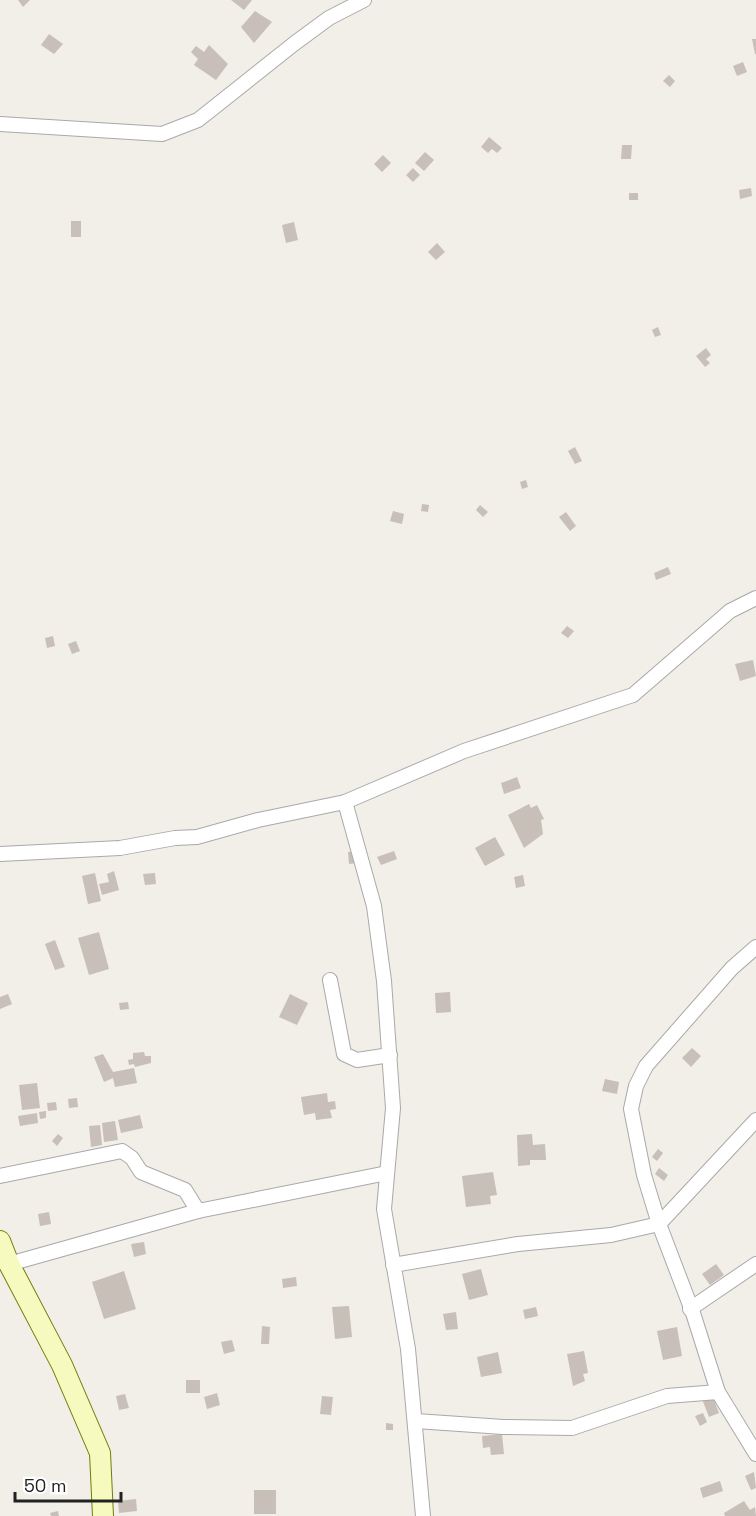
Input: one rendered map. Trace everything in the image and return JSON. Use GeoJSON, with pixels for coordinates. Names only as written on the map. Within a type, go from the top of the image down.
{"type":"FeatureCollection","features":[{"type":"Feature","properties":{"kind":"street"},"geometry":{"type":"LineString","coordinates":[[0,124],[162,134],[180,129],[198,120],[329,18],[364,0]]}},
{"type":"Feature","properties":{"kind":"street"},"geometry":{"type":"LineString","coordinates":[[0,854],[120,848],[197,837],[258,820],[345,802],[464,751],[633,695],[730,611],[756,598]]}},
{"type":"Feature","properties":{"kind":"street"},"geometry":{"type":"LineString","coordinates":[[345,802],[374,906],[390,1055],[393,1108],[384,1209],[408,1348],[423,1516]]}},
{"type":"Feature","properties":{"kind":"street"},"geometry":{"type":"LineString","coordinates":[[756,947],[732,968],[646,1066],[636,1086],[631,1109],[635,1140],[659,1224],[718,1392],[756,1454]]}},
{"type":"Feature","properties":{"kind":"street"},"geometry":{"type":"LineString","coordinates":[[330,980],[344,1054],[357,1060],[390,1055]]}},
{"type":"Feature","properties":{"kind":"street"},"geometry":{"type":"LineString","coordinates":[[393,1265],[518,1244],[610,1235],[659,1224],[756,1120]]}},
{"type":"Feature","properties":{"kind":"street"},"geometry":{"type":"LineString","coordinates":[[0,1176],[122,1151],[132,1158],[141,1172],[185,1190],[198,1211]]}},
{"type":"Feature","properties":{"kind":"street"},"geometry":{"type":"LineString","coordinates":[[9,1264],[198,1211],[387,1173]]}},
{"type":"Feature","properties":{"kind":"street"},"geometry":{"type":"LineString","coordinates":[[0,1241],[9,1264],[62,1365],[100,1453],[103,1516]]}},
{"type":"Feature","properties":{"kind":"street"},"geometry":{"type":"LineString","coordinates":[[690,1309],[756,1264]]}},
{"type":"Feature","properties":{"kind":"street"},"geometry":{"type":"LineString","coordinates":[[416,1421],[503,1427],[572,1428],[667,1396],[718,1392]]}},
{"type":"Feature","properties":{"kind":"building"},"geometry":{"type":"Polygon","coordinates":[[[18,0],[30,0],[23,7],[18,0]]]}},
{"type":"Feature","properties":{"kind":"building"},"geometry":{"type":"Polygon","coordinates":[[[231,0],[252,0],[244,10],[231,0]]]}},
{"type":"Feature","properties":{"kind":"building"},"geometry":{"type":"Polygon","coordinates":[[[255,11],[272,22],[254,43],[241,27],[255,11]]]}},
{"type":"Feature","properties":{"kind":"building"},"geometry":{"type":"Polygon","coordinates":[[[49,34],[63,44],[54,54],[41,45],[49,34]]]}},
{"type":"Feature","properties":{"kind":"building"},"geometry":{"type":"Polygon","coordinates":[[[752,39],[756,39],[756,54],[755,54],[752,39]]]}},
{"type":"Feature","properties":{"kind":"building"},"geometry":{"type":"Polygon","coordinates":[[[209,45],[228,64],[216,80],[194,65],[198,59],[191,52],[196,46],[204,52],[209,45]]]}},
{"type":"Feature","properties":{"kind":"building"},"geometry":{"type":"Polygon","coordinates":[[[743,62],[747,72],[737,76],[733,66],[743,62]]]}},
{"type":"Feature","properties":{"kind":"building"},"geometry":{"type":"Polygon","coordinates":[[[669,75],[675,81],[670,87],[663,81],[669,75]]]}},
{"type":"Feature","properties":{"kind":"building"},"geometry":{"type":"Polygon","coordinates":[[[489,137],[502,148],[497,153],[492,149],[488,153],[481,147],[489,137]]]}},
{"type":"Feature","properties":{"kind":"building"},"geometry":{"type":"Polygon","coordinates":[[[622,145],[632,145],[631,159],[621,159],[622,145]]]}},
{"type":"Feature","properties":{"kind":"building"},"geometry":{"type":"Polygon","coordinates":[[[425,152],[434,160],[424,171],[415,163],[425,152]]]}},
{"type":"Feature","properties":{"kind":"building"},"geometry":{"type":"Polygon","coordinates":[[[383,155],[391,163],[382,172],[374,164],[383,155]]]}},
{"type":"Feature","properties":{"kind":"building"},"geometry":{"type":"Polygon","coordinates":[[[413,168],[420,175],[413,182],[406,175],[413,168]]]}},
{"type":"Feature","properties":{"kind":"building"},"geometry":{"type":"Polygon","coordinates":[[[751,188],[752,196],[740,199],[739,190],[751,188]]]}},
{"type":"Feature","properties":{"kind":"building"},"geometry":{"type":"Polygon","coordinates":[[[629,193],[638,193],[638,200],[629,200],[629,193]]]}},
{"type":"Feature","properties":{"kind":"building"},"geometry":{"type":"Polygon","coordinates":[[[71,221],[81,221],[81,237],[71,237],[71,221]]]}},
{"type":"Feature","properties":{"kind":"building"},"geometry":{"type":"Polygon","coordinates":[[[294,222],[298,240],[286,243],[282,225],[294,222]]]}},
{"type":"Feature","properties":{"kind":"building"},"geometry":{"type":"Polygon","coordinates":[[[437,243],[445,252],[436,260],[428,252],[437,243]]]}},
{"type":"Feature","properties":{"kind":"building"},"geometry":{"type":"Polygon","coordinates":[[[658,327],[661,335],[655,337],[652,330],[658,327]]]}},
{"type":"Feature","properties":{"kind":"building"},"geometry":{"type":"Polygon","coordinates":[[[706,348],[711,355],[706,359],[710,363],[705,367],[696,356],[706,348]]]}},
{"type":"Feature","properties":{"kind":"building"},"geometry":{"type":"Polygon","coordinates":[[[575,447],[582,461],[575,464],[568,451],[575,447]]]}},
{"type":"Feature","properties":{"kind":"building"},"geometry":{"type":"Polygon","coordinates":[[[526,480],[528,487],[522,489],[520,482],[526,480]]]}},
{"type":"Feature","properties":{"kind":"building"},"geometry":{"type":"Polygon","coordinates":[[[422,504],[429,505],[428,512],[421,511],[422,504]]]}},
{"type":"Feature","properties":{"kind":"building"},"geometry":{"type":"Polygon","coordinates":[[[480,505],[488,512],[483,517],[476,510],[480,505]]]}},
{"type":"Feature","properties":{"kind":"building"},"geometry":{"type":"Polygon","coordinates":[[[393,511],[404,514],[402,524],[390,521],[393,511]]]}},
{"type":"Feature","properties":{"kind":"building"},"geometry":{"type":"Polygon","coordinates":[[[566,512],[576,526],[570,531],[559,517],[566,512]]]}},
{"type":"Feature","properties":{"kind":"building"},"geometry":{"type":"Polygon","coordinates":[[[668,567],[671,574],[656,580],[654,573],[668,567]]]}},
{"type":"Feature","properties":{"kind":"building"},"geometry":{"type":"Polygon","coordinates":[[[567,626],[574,631],[568,638],[561,633],[567,626]]]}},
{"type":"Feature","properties":{"kind":"building"},"geometry":{"type":"Polygon","coordinates":[[[53,636],[55,646],[47,648],[45,638],[53,636]]]}},
{"type":"Feature","properties":{"kind":"building"},"geometry":{"type":"Polygon","coordinates":[[[76,641],[80,651],[72,654],[68,644],[76,641]]]}},
{"type":"Feature","properties":{"kind":"building"},"geometry":{"type":"Polygon","coordinates":[[[753,660],[756,676],[740,681],[735,664],[753,660]]]}},
{"type":"Feature","properties":{"kind":"building"},"geometry":{"type":"Polygon","coordinates":[[[517,777],[521,788],[504,794],[501,783],[517,777]]]}},
{"type":"Feature","properties":{"kind":"building"},"geometry":{"type":"Polygon","coordinates":[[[529,804],[531,808],[537,805],[544,819],[541,820],[543,834],[524,848],[508,815],[529,804]]]}},
{"type":"Feature","properties":{"kind":"building"},"geometry":{"type":"Polygon","coordinates":[[[495,837],[505,855],[485,866],[475,848],[495,837]]]}},
{"type":"Feature","properties":{"kind":"building"},"geometry":{"type":"Polygon","coordinates":[[[356,851],[357,863],[349,864],[348,852],[356,851]]]}},
{"type":"Feature","properties":{"kind":"building"},"geometry":{"type":"Polygon","coordinates":[[[394,851],[397,859],[381,865],[377,857],[394,851]]]}},
{"type":"Feature","properties":{"kind":"building"},"geometry":{"type":"Polygon","coordinates":[[[114,871],[119,890],[102,895],[99,884],[109,882],[107,874],[114,871]]]}},
{"type":"Feature","properties":{"kind":"building"},"geometry":{"type":"Polygon","coordinates":[[[95,873],[101,901],[88,904],[82,876],[95,873]]]}},
{"type":"Feature","properties":{"kind":"building"},"geometry":{"type":"Polygon","coordinates":[[[155,873],[156,884],[145,885],[143,874],[155,873]]]}},
{"type":"Feature","properties":{"kind":"building"},"geometry":{"type":"Polygon","coordinates":[[[523,875],[525,886],[516,888],[514,877],[523,875]]]}},
{"type":"Feature","properties":{"kind":"building"},"geometry":{"type":"Polygon","coordinates":[[[99,932],[109,969],[89,975],[78,938],[99,932]]]}},
{"type":"Feature","properties":{"kind":"building"},"geometry":{"type":"Polygon","coordinates":[[[55,940],[65,967],[55,970],[45,944],[55,940]]]}},
{"type":"Feature","properties":{"kind":"building"},"geometry":{"type":"Polygon","coordinates":[[[450,992],[451,1012],[436,1013],[435,993],[450,992]]]}},
{"type":"Feature","properties":{"kind":"building"},"geometry":{"type":"Polygon","coordinates":[[[8,994],[12,1004],[0,1009],[0,997],[8,994]]]}},
{"type":"Feature","properties":{"kind":"building"},"geometry":{"type":"Polygon","coordinates":[[[290,994],[308,1003],[297,1025],[279,1017],[290,994]]]}},
{"type":"Feature","properties":{"kind":"building"},"geometry":{"type":"Polygon","coordinates":[[[128,1002],[129,1009],[120,1010],[119,1003],[128,1002]]]}},
{"type":"Feature","properties":{"kind":"building"},"geometry":{"type":"Polygon","coordinates":[[[692,1048],[701,1056],[691,1067],[682,1058],[692,1048]]]}},
{"type":"Feature","properties":{"kind":"building"},"geometry":{"type":"Polygon","coordinates":[[[144,1052],[145,1056],[151,1056],[151,1063],[135,1067],[134,1064],[129,1065],[128,1060],[133,1059],[133,1053],[144,1052]]]}},
{"type":"Feature","properties":{"kind":"building"},"geometry":{"type":"Polygon","coordinates":[[[103,1054],[113,1072],[134,1068],[137,1083],[115,1087],[113,1078],[104,1082],[94,1057],[103,1054]]]}},
{"type":"Feature","properties":{"kind":"building"},"geometry":{"type":"Polygon","coordinates":[[[605,1079],[619,1082],[617,1094],[602,1091],[605,1079]]]}},
{"type":"Feature","properties":{"kind":"building"},"geometry":{"type":"Polygon","coordinates":[[[37,1083],[40,1108],[22,1110],[19,1085],[37,1083]]]}},
{"type":"Feature","properties":{"kind":"building"},"geometry":{"type":"Polygon","coordinates":[[[327,1093],[328,1102],[335,1101],[336,1109],[330,1110],[332,1118],[316,1120],[315,1113],[304,1115],[301,1097],[327,1093]]]}},
{"type":"Feature","properties":{"kind":"building"},"geometry":{"type":"Polygon","coordinates":[[[77,1098],[78,1107],[69,1108],[68,1099],[77,1098]]]}},
{"type":"Feature","properties":{"kind":"building"},"geometry":{"type":"Polygon","coordinates":[[[56,1102],[57,1110],[48,1111],[47,1103],[56,1102]]]}},
{"type":"Feature","properties":{"kind":"building"},"geometry":{"type":"Polygon","coordinates":[[[46,1111],[46,1118],[40,1119],[39,1112],[46,1111]]]}},
{"type":"Feature","properties":{"kind":"building"},"geometry":{"type":"Polygon","coordinates":[[[37,1113],[38,1123],[20,1126],[18,1116],[37,1113]]]}},
{"type":"Feature","properties":{"kind":"building"},"geometry":{"type":"Polygon","coordinates":[[[140,1115],[143,1128],[121,1133],[118,1120],[140,1115]]]}},
{"type":"Feature","properties":{"kind":"building"},"geometry":{"type":"Polygon","coordinates":[[[115,1121],[118,1140],[104,1142],[102,1123],[115,1121]]]}},
{"type":"Feature","properties":{"kind":"building"},"geometry":{"type":"Polygon","coordinates":[[[100,1125],[102,1145],[91,1147],[89,1126],[100,1125]]]}},
{"type":"Feature","properties":{"kind":"building"},"geometry":{"type":"Polygon","coordinates":[[[58,1134],[63,1138],[57,1146],[52,1141],[58,1134]]]}},
{"type":"Feature","properties":{"kind":"building"},"geometry":{"type":"Polygon","coordinates":[[[532,1134],[533,1145],[545,1144],[546,1160],[530,1160],[530,1165],[518,1166],[517,1135],[532,1134]]]}},
{"type":"Feature","properties":{"kind":"building"},"geometry":{"type":"Polygon","coordinates":[[[658,1149],[663,1153],[657,1161],[652,1157],[658,1149]]]}},
{"type":"Feature","properties":{"kind":"building"},"geometry":{"type":"Polygon","coordinates":[[[659,1168],[668,1175],[664,1181],[655,1174],[659,1168]]]}},
{"type":"Feature","properties":{"kind":"building"},"geometry":{"type":"Polygon","coordinates":[[[493,1172],[497,1195],[490,1196],[491,1204],[466,1207],[462,1176],[493,1172]]]}},
{"type":"Feature","properties":{"kind":"building"},"geometry":{"type":"Polygon","coordinates":[[[49,1212],[51,1224],[40,1226],[38,1214],[49,1212]]]}},
{"type":"Feature","properties":{"kind":"building"},"geometry":{"type":"Polygon","coordinates":[[[144,1242],[146,1254],[134,1257],[131,1244],[144,1242]]]}},
{"type":"Feature","properties":{"kind":"building"},"geometry":{"type":"Polygon","coordinates":[[[716,1264],[724,1275],[710,1285],[702,1274],[716,1264]]]}},
{"type":"Feature","properties":{"kind":"building"},"geometry":{"type":"Polygon","coordinates":[[[481,1269],[488,1295],[469,1300],[462,1274],[481,1269]]]}},
{"type":"Feature","properties":{"kind":"building"},"geometry":{"type":"Polygon","coordinates":[[[124,1271],[136,1309],[104,1319],[92,1282],[124,1271]]]}},
{"type":"Feature","properties":{"kind":"building"},"geometry":{"type":"Polygon","coordinates":[[[296,1277],[297,1286],[283,1288],[282,1279],[296,1277]]]}},
{"type":"Feature","properties":{"kind":"building"},"geometry":{"type":"Polygon","coordinates":[[[349,1306],[352,1337],[335,1339],[332,1307],[349,1306]]]}},
{"type":"Feature","properties":{"kind":"building"},"geometry":{"type":"Polygon","coordinates":[[[536,1307],[538,1316],[525,1319],[523,1310],[536,1307]]]}},
{"type":"Feature","properties":{"kind":"building"},"geometry":{"type":"Polygon","coordinates":[[[456,1312],[458,1329],[446,1330],[443,1314],[456,1312]]]}},
{"type":"Feature","properties":{"kind":"building"},"geometry":{"type":"Polygon","coordinates":[[[262,1326],[270,1327],[269,1344],[261,1344],[262,1326]]]}},
{"type":"Feature","properties":{"kind":"building"},"geometry":{"type":"Polygon","coordinates":[[[677,1327],[682,1356],[663,1360],[657,1331],[677,1327]]]}},
{"type":"Feature","properties":{"kind":"building"},"geometry":{"type":"Polygon","coordinates":[[[232,1340],[235,1351],[224,1354],[221,1342],[232,1340]]]}},
{"type":"Feature","properties":{"kind":"building"},"geometry":{"type":"Polygon","coordinates":[[[584,1351],[588,1373],[583,1374],[585,1381],[573,1386],[567,1354],[584,1351]]]}},
{"type":"Feature","properties":{"kind":"building"},"geometry":{"type":"Polygon","coordinates":[[[498,1352],[502,1373],[481,1377],[477,1357],[498,1352]]]}},
{"type":"Feature","properties":{"kind":"building"},"geometry":{"type":"Polygon","coordinates":[[[186,1380],[200,1380],[200,1393],[186,1393],[186,1380]]]}},
{"type":"Feature","properties":{"kind":"building"},"geometry":{"type":"Polygon","coordinates":[[[217,1393],[220,1405],[207,1409],[204,1397],[217,1393]]]}},
{"type":"Feature","properties":{"kind":"building"},"geometry":{"type":"Polygon","coordinates":[[[125,1394],[129,1408],[119,1410],[116,1396],[125,1394]]]}},
{"type":"Feature","properties":{"kind":"building"},"geometry":{"type":"Polygon","coordinates":[[[712,1395],[719,1413],[709,1417],[702,1399],[712,1395]]]}},
{"type":"Feature","properties":{"kind":"building"},"geometry":{"type":"Polygon","coordinates":[[[322,1396],[333,1397],[331,1415],[320,1414],[322,1396]]]}},
{"type":"Feature","properties":{"kind":"building"},"geometry":{"type":"Polygon","coordinates":[[[703,1413],[707,1422],[700,1426],[695,1416],[703,1413]]]}},
{"type":"Feature","properties":{"kind":"building"},"geometry":{"type":"Polygon","coordinates":[[[386,1423],[393,1424],[393,1430],[386,1430],[386,1423]]]}},
{"type":"Feature","properties":{"kind":"building"},"geometry":{"type":"Polygon","coordinates":[[[502,1434],[504,1454],[491,1455],[490,1447],[483,1448],[482,1436],[502,1434]]]}},
{"type":"Feature","properties":{"kind":"building"},"geometry":{"type":"Polygon","coordinates":[[[754,1472],[756,1488],[751,1490],[745,1476],[754,1472]]]}},
{"type":"Feature","properties":{"kind":"building"},"geometry":{"type":"Polygon","coordinates":[[[720,1481],[723,1491],[703,1498],[700,1488],[720,1481]]]}},
{"type":"Feature","properties":{"kind":"building"},"geometry":{"type":"Polygon","coordinates":[[[254,1490],[276,1490],[276,1514],[254,1514],[254,1490]]]}},
{"type":"Feature","properties":{"kind":"building"},"geometry":{"type":"Polygon","coordinates":[[[136,1499],[137,1511],[119,1513],[118,1501],[136,1499]]]}},
{"type":"Feature","properties":{"kind":"building"},"geometry":{"type":"Polygon","coordinates":[[[744,1501],[750,1510],[755,1507],[756,1516],[725,1516],[724,1513],[744,1501]]]}},
{"type":"Feature","properties":{"kind":"building"},"geometry":{"type":"Polygon","coordinates":[[[58,1511],[59,1516],[51,1516],[50,1513],[58,1511]]]}}]}
